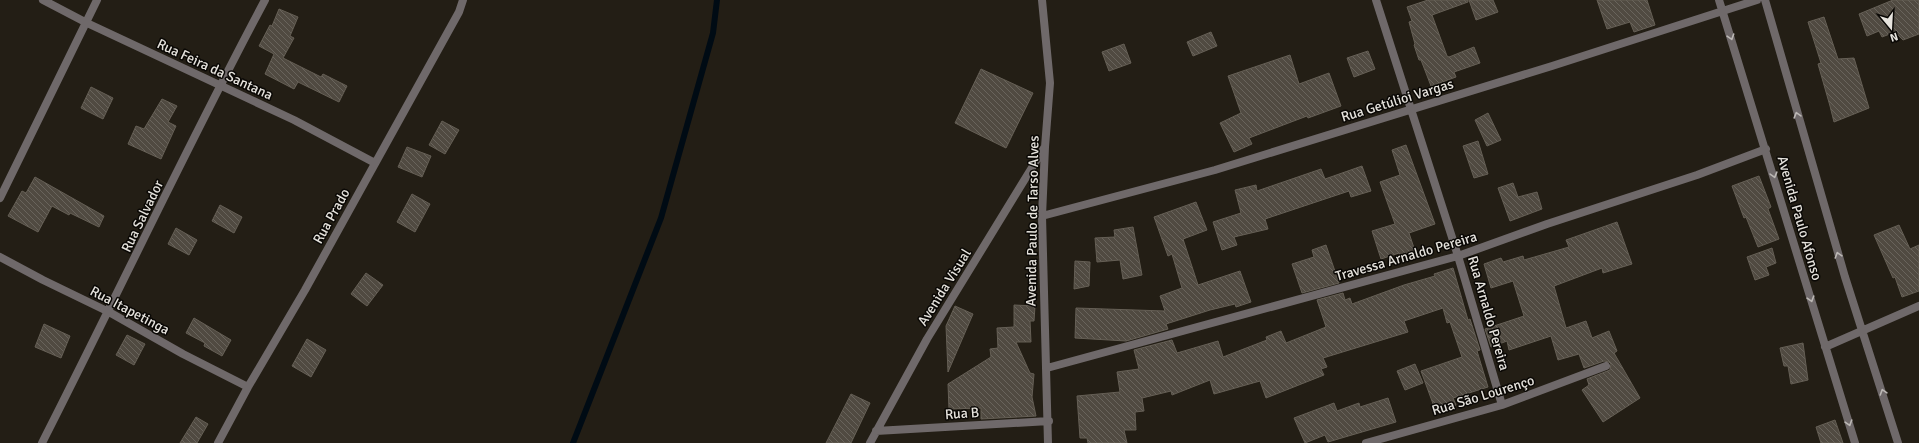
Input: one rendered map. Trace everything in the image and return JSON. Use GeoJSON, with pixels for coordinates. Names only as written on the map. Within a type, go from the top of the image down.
{"type":"FeatureCollection","features":[{"type":"Feature","properties":{"kind":"street","name":"Rua Feira da Santana"},"geometry":{"type":"LineString","coordinates":[[43,0],[87,23],[294,120],[375,163]]}},
{"type":"Feature","properties":{"kind":"street"},"geometry":{"type":"LineString","coordinates":[[0,198],[97,0]]}},
{"type":"Feature","properties":{"kind":"street","name":"Rua Salvador"},"geometry":{"type":"LineString","coordinates":[[42,443],[109,312],[220,85],[265,0]]}},
{"type":"Feature","properties":{"kind":"street","name":"Rua Prado"},"geometry":{"type":"LineString","coordinates":[[218,443],[459,12],[463,0]]}},
{"type":"Feature","properties":{"kind":"street","name":"Avenida Paulo de Tarso Alves"},"geometry":{"type":"LineString","coordinates":[[1042,0],[1050,83],[1042,216],[1049,421],[1048,443]]}},
{"type":"Feature","properties":{"kind":"street","name":"Rua Arnaldo Pereira"},"geometry":{"type":"LineString","coordinates":[[1376,0],[1458,256],[1502,405]]}},
{"type":"Feature","properties":{"kind":"street","name":"Avenida Paulo Afonso"},"geometry":{"type":"LineString","coordinates":[[1719,0],[1766,148],[1855,443]]}},
{"type":"Feature","properties":{"kind":"street","name":"Rua Getúlioi Vargas"},"geometry":{"type":"LineString","coordinates":[[1042,216],[1215,170],[1723,12],[1757,0]]}},
{"type":"Feature","properties":{"kind":"street","name":"Avenida Paulo Afonso"},"geometry":{"type":"LineString","coordinates":[[1765,0],[1844,277],[1863,331],[1898,443]]}},
{"type":"Feature","properties":{"kind":"street","name":"Avenida Visual"},"geometry":{"type":"LineString","coordinates":[[870,443],[927,339],[1045,147]]}},
{"type":"Feature","properties":{"kind":"street","name":"Travessa Arnaldo Pereira"},"geometry":{"type":"LineString","coordinates":[[1047,368],[1458,256],[1547,224],[1697,175],[1766,148]]}},
{"type":"Feature","properties":{"kind":"street","name":"Rua Itapetinga"},"geometry":{"type":"LineString","coordinates":[[0,257],[109,312],[183,354],[248,387]]}},
{"type":"Feature","properties":{"kind":"street"},"geometry":{"type":"LineString","coordinates":[[1825,346],[1919,306]]}},
{"type":"Feature","properties":{"kind":"street","name":"Rua São Lourenço"},"geometry":{"type":"LineString","coordinates":[[1366,443],[1502,405],[1606,366]]}},
{"type":"Feature","properties":{"kind":"street","name":"Rua B"},"geometry":{"type":"LineString","coordinates":[[876,431],[1049,421]]}},
{"type":"Feature","properties":{"kind":"building"},"geometry":{"type":"Polygon","coordinates":[[[1428,0],[1468,0],[1468,2],[1432,15],[1447,56],[1449,57],[1474,47],[1480,63],[1454,72],[1456,77],[1431,86],[1414,45],[1409,22],[1412,21],[1407,7],[1428,0]]]}},
{"type":"Feature","properties":{"kind":"building"},"geometry":{"type":"Polygon","coordinates":[[[1469,0],[1493,0],[1498,12],[1476,20],[1469,0]]]}},
{"type":"Feature","properties":{"kind":"building"},"geometry":{"type":"Polygon","coordinates":[[[1597,0],[1647,0],[1655,25],[1634,32],[1630,22],[1607,29],[1597,0]]]}},
{"type":"Feature","properties":{"kind":"building"},"geometry":{"type":"Polygon","coordinates":[[[1893,0],[1919,0],[1919,34],[1903,40],[1895,32],[1882,37],[1879,31],[1867,36],[1859,14],[1893,0]]]}},
{"type":"Feature","properties":{"kind":"building"},"geometry":{"type":"Polygon","coordinates":[[[279,9],[298,17],[290,36],[294,38],[283,58],[321,77],[323,74],[347,86],[339,102],[298,82],[294,89],[265,74],[274,54],[259,46],[270,25],[272,26],[279,9]]]}},
{"type":"Feature","properties":{"kind":"building"},"geometry":{"type":"Polygon","coordinates":[[[1824,17],[1838,59],[1854,58],[1869,108],[1834,122],[1818,64],[1821,63],[1808,22],[1824,17]]]}},
{"type":"Feature","properties":{"kind":"building"},"geometry":{"type":"Polygon","coordinates":[[[1211,32],[1217,46],[1193,56],[1187,42],[1211,32]]]}},
{"type":"Feature","properties":{"kind":"building"},"geometry":{"type":"Polygon","coordinates":[[[1124,44],[1131,63],[1109,71],[1102,52],[1124,44]]]}},
{"type":"Feature","properties":{"kind":"building"},"geometry":{"type":"Polygon","coordinates":[[[1368,51],[1375,69],[1354,77],[1347,58],[1368,51]]]}},
{"type":"Feature","properties":{"kind":"building"},"geometry":{"type":"Polygon","coordinates":[[[1290,55],[1299,84],[1329,73],[1341,106],[1308,118],[1307,116],[1249,138],[1252,144],[1234,152],[1220,123],[1241,113],[1228,76],[1290,55]]]}},
{"type":"Feature","properties":{"kind":"building"},"geometry":{"type":"Polygon","coordinates":[[[981,69],[1033,93],[1006,148],[955,123],[981,69]]]}},
{"type":"Feature","properties":{"kind":"building"},"geometry":{"type":"Polygon","coordinates":[[[91,87],[113,98],[103,119],[81,108],[91,87]]]}},
{"type":"Feature","properties":{"kind":"building"},"geometry":{"type":"Polygon","coordinates":[[[162,99],[177,106],[168,122],[176,126],[161,159],[128,144],[136,126],[144,129],[162,99]]]}},
{"type":"Feature","properties":{"kind":"building"},"geometry":{"type":"Polygon","coordinates":[[[1488,113],[1501,140],[1487,146],[1475,120],[1488,113]]]}},
{"type":"Feature","properties":{"kind":"building"},"geometry":{"type":"Polygon","coordinates":[[[442,121],[459,130],[445,154],[429,145],[442,121]]]}},
{"type":"Feature","properties":{"kind":"building"},"geometry":{"type":"Polygon","coordinates":[[[1478,141],[1488,174],[1474,178],[1463,146],[1478,141]]]}},
{"type":"Feature","properties":{"kind":"building"},"geometry":{"type":"Polygon","coordinates":[[[1406,145],[1435,224],[1409,233],[1415,251],[1400,256],[1399,253],[1381,259],[1372,231],[1395,224],[1380,182],[1400,175],[1392,150],[1406,145]]]}},
{"type":"Feature","properties":{"kind":"building"},"geometry":{"type":"Polygon","coordinates":[[[407,147],[431,156],[422,177],[398,167],[407,147]]]}},
{"type":"Feature","properties":{"kind":"building"},"geometry":{"type":"Polygon","coordinates":[[[1362,166],[1371,191],[1351,197],[1349,191],[1265,219],[1268,229],[1234,237],[1237,245],[1222,250],[1213,222],[1241,213],[1235,190],[1256,185],[1257,191],[1321,169],[1325,179],[1362,166]]]}},
{"type":"Feature","properties":{"kind":"building"},"geometry":{"type":"Polygon","coordinates":[[[1759,176],[1771,207],[1768,209],[1779,239],[1758,247],[1746,217],[1744,218],[1732,186],[1759,176]]]}},
{"type":"Feature","properties":{"kind":"building"},"geometry":{"type":"Polygon","coordinates":[[[35,177],[104,216],[99,227],[70,213],[69,215],[52,206],[38,232],[8,216],[22,191],[26,193],[35,177]]]}},
{"type":"Feature","properties":{"kind":"building"},"geometry":{"type":"Polygon","coordinates":[[[1513,183],[1518,197],[1537,192],[1542,209],[1510,221],[1498,188],[1513,183]]]}},
{"type":"Feature","properties":{"kind":"building"},"geometry":{"type":"Polygon","coordinates":[[[412,194],[430,204],[415,232],[397,222],[412,194]]]}},
{"type":"Feature","properties":{"kind":"building"},"geometry":{"type":"Polygon","coordinates":[[[1196,202],[1207,230],[1183,239],[1198,285],[1240,271],[1251,302],[1236,307],[1235,304],[1210,310],[1166,324],[1168,329],[1126,341],[1075,338],[1076,308],[1165,311],[1160,296],[1182,288],[1172,254],[1168,256],[1154,217],[1196,202]]]}},
{"type":"Feature","properties":{"kind":"building"},"geometry":{"type":"Polygon","coordinates":[[[220,205],[242,217],[234,233],[212,221],[220,205]]]}},
{"type":"Feature","properties":{"kind":"building"},"geometry":{"type":"Polygon","coordinates":[[[1617,222],[1632,264],[1603,273],[1602,268],[1554,286],[1566,328],[1586,321],[1592,338],[1609,331],[1617,351],[1614,353],[1640,398],[1603,422],[1582,390],[1589,385],[1587,379],[1610,370],[1611,364],[1609,362],[1604,361],[1584,368],[1579,354],[1558,360],[1551,336],[1509,350],[1507,341],[1491,347],[1485,329],[1524,316],[1513,281],[1491,288],[1484,264],[1501,258],[1503,262],[1523,256],[1524,260],[1569,247],[1566,240],[1617,222]]]}},
{"type":"Feature","properties":{"kind":"building"},"geometry":{"type":"Polygon","coordinates":[[[1899,225],[1910,249],[1919,245],[1919,291],[1902,297],[1895,277],[1893,278],[1874,235],[1899,225]]]}},
{"type":"Feature","properties":{"kind":"building"},"geometry":{"type":"Polygon","coordinates":[[[1133,227],[1142,275],[1123,279],[1120,260],[1097,262],[1095,238],[1115,237],[1114,230],[1133,227]]]}},
{"type":"Feature","properties":{"kind":"building"},"geometry":{"type":"Polygon","coordinates":[[[176,228],[197,240],[189,255],[168,244],[176,228]]]}},
{"type":"Feature","properties":{"kind":"building"},"geometry":{"type":"Polygon","coordinates":[[[1326,245],[1339,283],[1302,293],[1292,264],[1314,257],[1312,250],[1326,245]]]}},
{"type":"Feature","properties":{"kind":"building"},"geometry":{"type":"Polygon","coordinates":[[[1772,248],[1776,263],[1766,267],[1769,275],[1755,280],[1747,257],[1772,248]]]}},
{"type":"Feature","properties":{"kind":"building"},"geometry":{"type":"Polygon","coordinates":[[[1075,261],[1090,262],[1089,286],[1074,289],[1075,261]]]}},
{"type":"Feature","properties":{"kind":"building"},"geometry":{"type":"Polygon","coordinates":[[[1453,268],[1468,320],[1470,319],[1480,350],[1477,351],[1488,387],[1453,398],[1456,405],[1436,412],[1421,371],[1462,357],[1450,322],[1447,323],[1443,308],[1404,321],[1408,332],[1323,358],[1327,367],[1321,369],[1324,375],[1266,398],[1260,381],[1214,394],[1210,380],[1172,395],[1171,391],[1142,398],[1144,411],[1135,412],[1136,430],[1124,430],[1127,443],[1088,443],[1087,438],[1080,438],[1077,396],[1120,392],[1117,372],[1139,369],[1134,350],[1172,340],[1177,353],[1218,341],[1223,357],[1267,340],[1266,337],[1281,331],[1286,343],[1326,327],[1317,300],[1343,293],[1345,300],[1350,298],[1352,304],[1404,285],[1435,276],[1434,274],[1453,268]]]}},
{"type":"Feature","properties":{"kind":"building"},"geometry":{"type":"Polygon","coordinates":[[[366,273],[383,285],[367,306],[351,294],[366,273]]]}},
{"type":"Feature","properties":{"kind":"building"},"geometry":{"type":"Polygon","coordinates":[[[1014,305],[1035,306],[1034,321],[1030,321],[1031,342],[1016,342],[1030,373],[1034,374],[1032,397],[1036,416],[981,419],[981,408],[949,409],[948,384],[991,357],[990,349],[998,348],[997,328],[1014,327],[1014,305]]]}},
{"type":"Feature","properties":{"kind":"building"},"geometry":{"type":"Polygon","coordinates":[[[955,306],[973,314],[948,372],[946,326],[955,306]]]}},
{"type":"Feature","properties":{"kind":"building"},"geometry":{"type":"Polygon","coordinates":[[[194,318],[231,340],[222,356],[204,346],[205,343],[186,333],[194,318]]]}},
{"type":"Feature","properties":{"kind":"building"},"geometry":{"type":"Polygon","coordinates":[[[44,324],[70,336],[61,358],[35,347],[44,324]]]}},
{"type":"Feature","properties":{"kind":"building"},"geometry":{"type":"Polygon","coordinates":[[[127,335],[145,344],[134,365],[116,355],[127,335]]]}},
{"type":"Feature","properties":{"kind":"building"},"geometry":{"type":"Polygon","coordinates":[[[307,339],[326,350],[311,377],[292,366],[307,339]]]}},
{"type":"Feature","properties":{"kind":"building"},"geometry":{"type":"Polygon","coordinates":[[[1803,343],[1808,380],[1791,384],[1788,366],[1784,366],[1780,348],[1803,343]]]}},
{"type":"Feature","properties":{"kind":"building"},"geometry":{"type":"Polygon","coordinates":[[[1415,364],[1423,383],[1405,390],[1397,371],[1415,364]]]}},
{"type":"Feature","properties":{"kind":"building"},"geometry":{"type":"Polygon","coordinates":[[[851,394],[870,403],[851,443],[826,443],[851,394]]]}},
{"type":"Feature","properties":{"kind":"building"},"geometry":{"type":"Polygon","coordinates":[[[1388,398],[1396,422],[1328,442],[1325,435],[1305,443],[1294,418],[1334,403],[1337,411],[1359,403],[1360,407],[1388,398]]]}},
{"type":"Feature","properties":{"kind":"building"},"geometry":{"type":"Polygon","coordinates":[[[196,417],[208,424],[197,443],[180,443],[196,417]]]}},
{"type":"Feature","properties":{"kind":"building"},"geometry":{"type":"Polygon","coordinates":[[[1835,420],[1843,443],[1821,443],[1816,427],[1835,420]]]}},
{"type":"Feature","properties":{"kind":"waterway"},"geometry":{"type":"LineString","coordinates":[[573,443],[661,218],[713,33],[717,0]]}}]}
